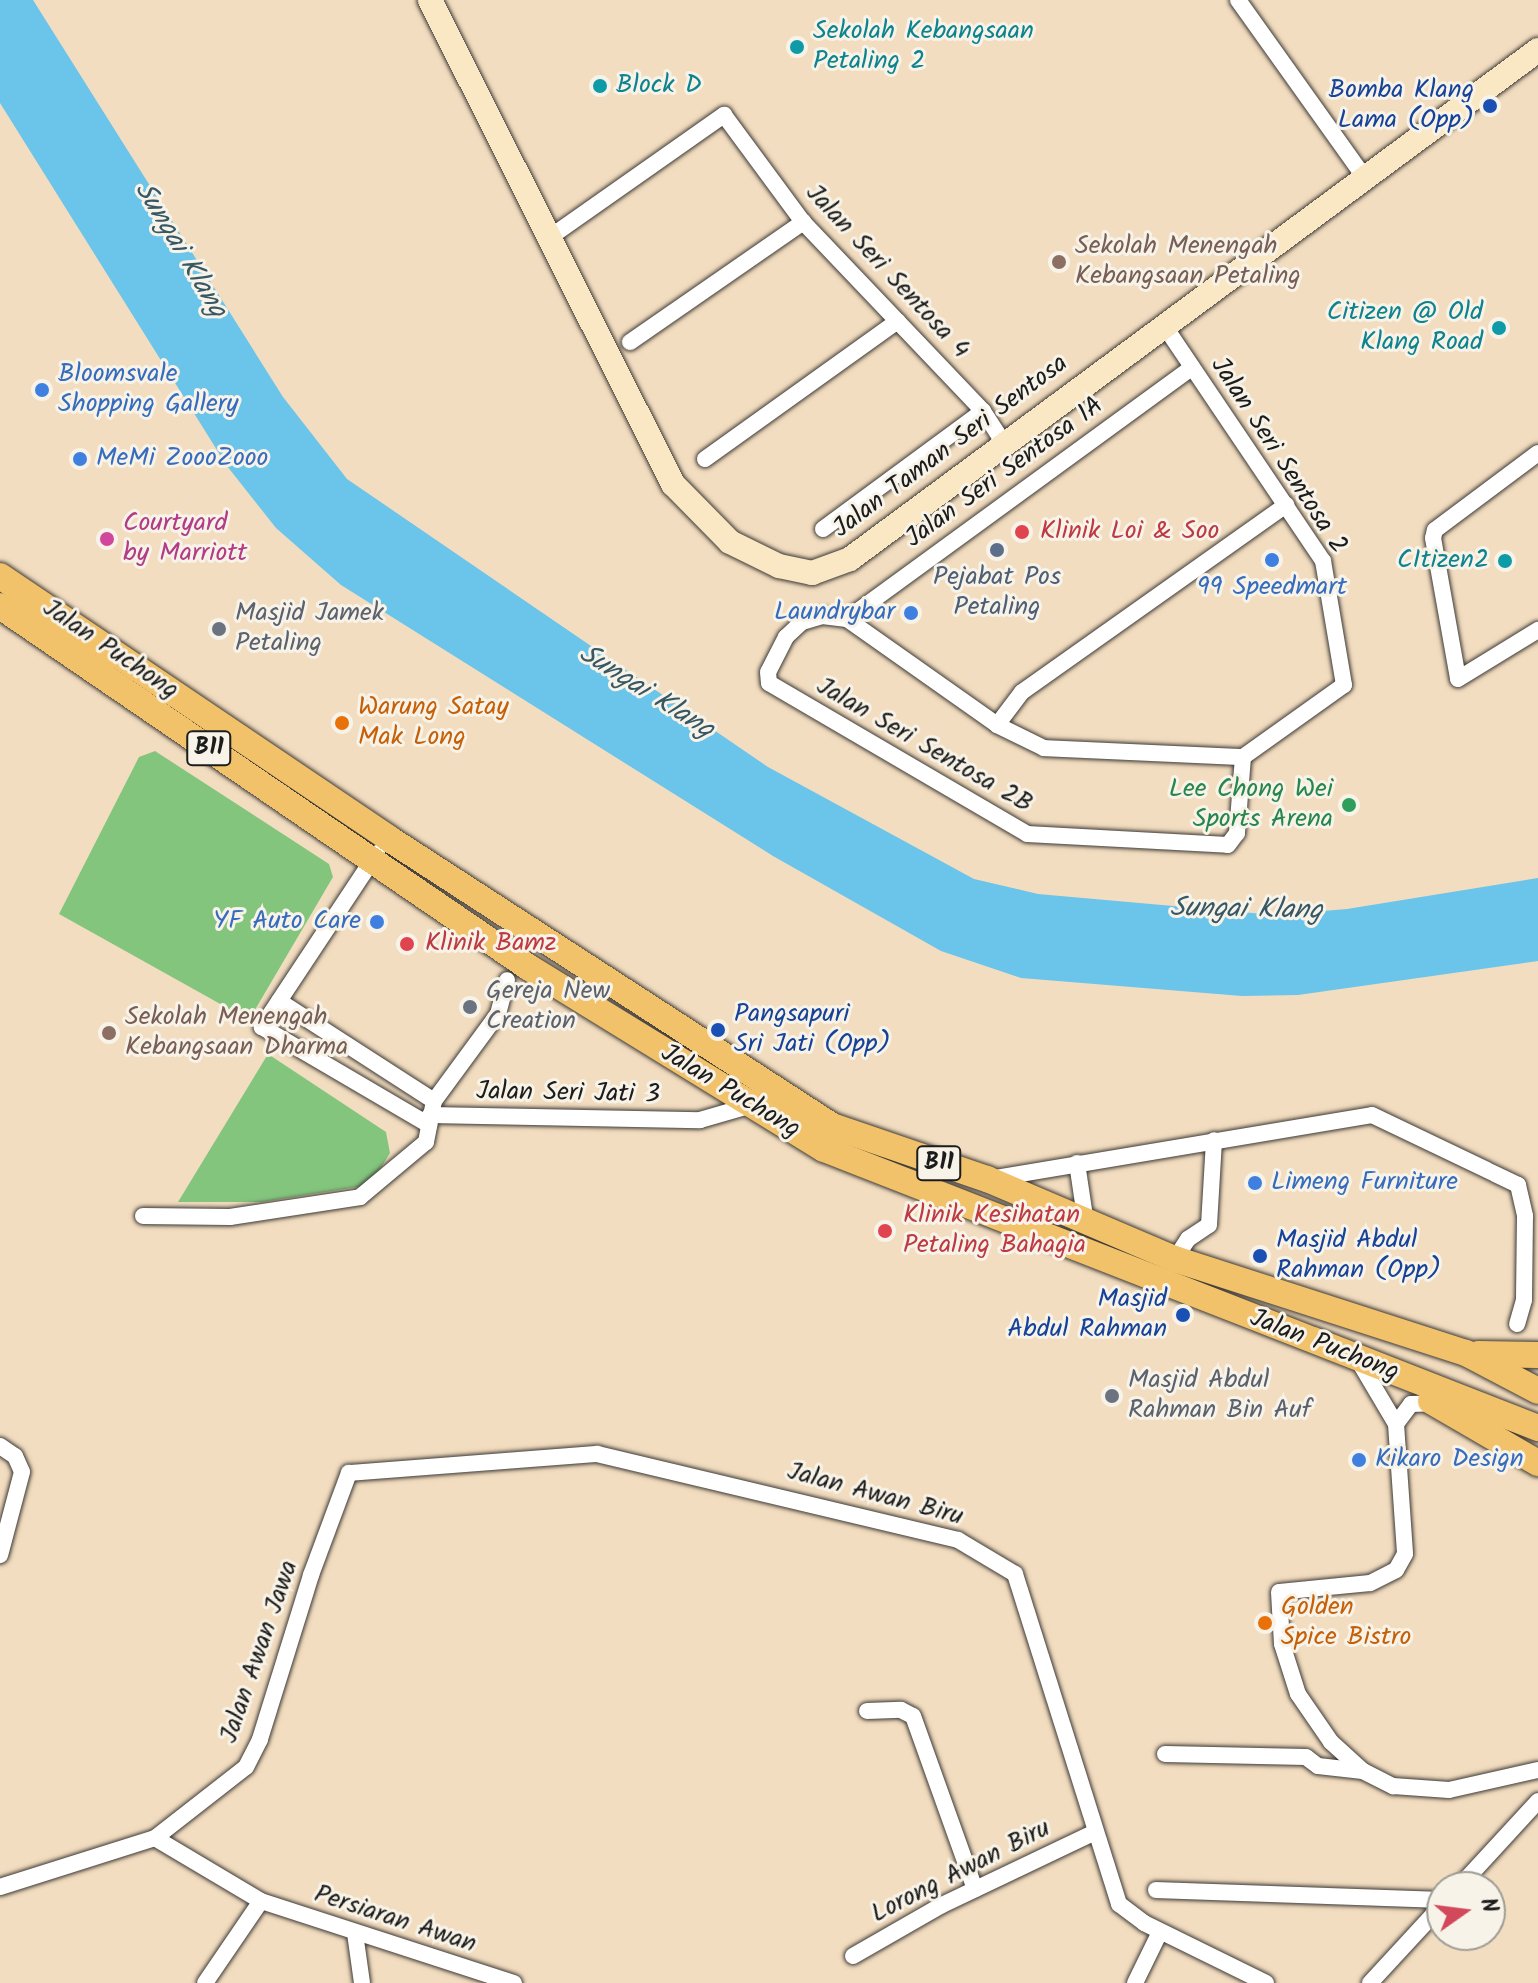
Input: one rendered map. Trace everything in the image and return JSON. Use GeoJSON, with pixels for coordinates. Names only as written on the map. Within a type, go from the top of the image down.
{"type":"FeatureCollection","features":[{"type":"Feature","properties":{"kind":"main road","name":"Jalan Taman Seri Sentosa"},"geometry":{"type":"LineString","coordinates":[[430,0],[546,240],[673,484],[709,524],[756,557],[812,573],[832,568],[1363,175],[1538,50]]}},
{"type":"Feature","properties":{"kind":"main road","name":"Jalan Puchong"},"geometry":{"type":"LineString","coordinates":[[0,576],[388,838],[832,1126],[987,1179],[1175,1259],[1466,1353],[1538,1391]]}},
{"type":"Feature","properties":{"kind":"main road","name":"Jalan Puchong"},"geometry":{"type":"LineString","coordinates":[[0,606],[366,869],[824,1149],[1388,1372],[1538,1428]]}},
{"type":"Feature","properties":{"kind":"main road"},"geometry":{"type":"LineString","coordinates":[[1466,1353],[1538,1355]]}},
{"type":"Feature","properties":{"kind":"main road"},"geometry":{"type":"LineString","coordinates":[[1388,1372],[1434,1403],[1538,1463]]}},
{"type":"Feature","properties":{"kind":"street"},"geometry":{"type":"LineString","coordinates":[[1238,0],[1363,175]]}},
{"type":"Feature","properties":{"kind":"street","name":"Jalan Seri Sentosa 4"},"geometry":{"type":"LineString","coordinates":[[546,240],[724,115],[803,222],[983,411],[1003,442]]}},
{"type":"Feature","properties":{"kind":"street"},"geometry":{"type":"LineString","coordinates":[[630,342],[803,222]]}},
{"type":"Feature","properties":{"kind":"street"},"geometry":{"type":"LineString","coordinates":[[705,459],[898,321]]}},
{"type":"Feature","properties":{"kind":"street","name":"Jalan Seri Sentosa 2"},"geometry":{"type":"LineString","coordinates":[[1163,324],[1323,561],[1344,685],[1243,757]]}},
{"type":"Feature","properties":{"kind":"street","name":"Jalan Seri Sentosa 1A"},"geometry":{"type":"LineString","coordinates":[[847,619],[1192,367]]}},
{"type":"Feature","properties":{"kind":"street"},"geometry":{"type":"LineString","coordinates":[[823,529],[983,411]]}},
{"type":"Feature","properties":{"kind":"street"},"geometry":{"type":"LineString","coordinates":[[1538,453],[1435,530],[1458,679],[1538,630]]}},
{"type":"Feature","properties":{"kind":"street"},"geometry":{"type":"LineString","coordinates":[[997,725],[1022,692],[1286,505]]}},
{"type":"Feature","properties":{"kind":"street","name":"Jalan Seri Sentosa 2B"},"geometry":{"type":"LineString","coordinates":[[847,619],[822,616],[802,622],[786,637],[768,672],[769,683],[1027,834],[1228,845],[1237,833],[1243,757]]}},
{"type":"Feature","properties":{"kind":"street"},"geometry":{"type":"LineString","coordinates":[[847,619],[997,725],[1044,748],[1243,757]]}},
{"type":"Feature","properties":{"kind":"street"},"geometry":{"type":"LineString","coordinates":[[388,838],[262,1027],[431,1114]]}},
{"type":"Feature","properties":{"kind":"street"},"geometry":{"type":"LineString","coordinates":[[143,1216],[242,1216],[360,1197],[426,1142],[431,1114],[498,1014],[507,980]]}},
{"type":"Feature","properties":{"kind":"street"},"geometry":{"type":"LineString","coordinates":[[279,1001],[431,1114]]}},
{"type":"Feature","properties":{"kind":"street","name":"Jalan Seri Jati 3"},"geometry":{"type":"LineString","coordinates":[[431,1114],[700,1120],[752,1105]]}},
{"type":"Feature","properties":{"kind":"street"},"geometry":{"type":"LineString","coordinates":[[987,1179],[1372,1115],[1518,1185],[1525,1216],[1524,1300],[1517,1324]]}},
{"type":"Feature","properties":{"kind":"street"},"geometry":{"type":"LineString","coordinates":[[1175,1259],[1188,1239],[1209,1225],[1214,1140]]}},
{"type":"Feature","properties":{"kind":"street"},"geometry":{"type":"LineString","coordinates":[[1077,1163],[1086,1223]]}},
{"type":"Feature","properties":{"kind":"street"},"geometry":{"type":"LineString","coordinates":[[1358,1360],[1396,1424],[1408,1534],[1405,1554],[1396,1570],[1370,1583],[1279,1592],[1282,1644],[1298,1694],[1320,1727],[1363,1771],[1393,1786],[1449,1790],[1538,1770]]}},
{"type":"Feature","properties":{"kind":"street"},"geometry":{"type":"LineString","coordinates":[[1396,1424],[1411,1404],[1434,1403]]}},
{"type":"Feature","properties":{"kind":"street"},"geometry":{"type":"LineString","coordinates":[[0,1446],[20,1464],[22,1481],[0,1555]]}},
{"type":"Feature","properties":{"kind":"street","name":"Jalan Awan Biru"},"geometry":{"type":"LineString","coordinates":[[349,1473],[599,1454],[762,1490],[979,1549],[1015,1574],[1093,1833],[1119,1904],[1160,1932],[1266,1983]]}},
{"type":"Feature","properties":{"kind":"street","name":"Jalan Awan Jawa"},"geometry":{"type":"LineString","coordinates":[[0,1887],[155,1838],[246,1767],[349,1473]]}},
{"type":"Feature","properties":{"kind":"street"},"geometry":{"type":"LineString","coordinates":[[867,1711],[901,1710],[913,1716],[975,1889]]}},
{"type":"Feature","properties":{"kind":"street"},"geometry":{"type":"LineString","coordinates":[[1306,1757],[1316,1750],[1320,1727]]}},
{"type":"Feature","properties":{"kind":"street"},"geometry":{"type":"LineString","coordinates":[[1165,1754],[1306,1757],[1318,1766],[1363,1771]]}},
{"type":"Feature","properties":{"kind":"street"},"geometry":{"type":"LineString","coordinates":[[1474,1871],[1538,1801]]}},
{"type":"Feature","properties":{"kind":"street","name":"Lorong Awan Biru"},"geometry":{"type":"LineString","coordinates":[[853,1956],[975,1889],[1093,1833]]}},
{"type":"Feature","properties":{"kind":"street","name":"Persiaran Awan"},"geometry":{"type":"LineString","coordinates":[[155,1838],[261,1901],[510,1982]]}},
{"type":"Feature","properties":{"kind":"street"},"geometry":{"type":"LineString","coordinates":[[1156,1890],[1426,1901]]}},
{"type":"Feature","properties":{"kind":"street"},"geometry":{"type":"LineString","coordinates":[[208,1981],[261,1901]]}},
{"type":"Feature","properties":{"kind":"street"},"geometry":{"type":"LineString","coordinates":[[1370,1983],[1426,1920]]}},
{"type":"Feature","properties":{"kind":"street"},"geometry":{"type":"LineString","coordinates":[[1135,1983],[1160,1932]]}},
{"type":"Feature","properties":{"kind":"street"},"geometry":{"type":"LineString","coordinates":[[355,1933],[362,1983]]}},
{"type":"Feature","properties":{"kind":"green space"},"geometry":{"type":"Polygon","coordinates":[[[155,751],[329,864],[333,877],[249,1020],[59,914],[139,757],[155,751]]]}},
{"type":"Feature","properties":{"kind":"green space"},"geometry":{"type":"Polygon","coordinates":[[[268,1054],[386,1132],[390,1153],[370,1185],[262,1202],[178,1202],[268,1054]]]}},
{"type":"Feature","properties":{"kind":"water","name":"Sungai Klang"},"geometry":{"type":"Polygon","coordinates":[[[0,0],[33,0],[283,397],[347,479],[768,767],[974,879],[1038,894],[1275,915],[1347,909],[1538,878],[1538,961],[1298,995],[1242,996],[1021,978],[941,951],[773,856],[341,585],[276,528],[227,466],[0,103],[0,0]]]}},
{"type":"Feature","properties":{"kind":"place","name":"Sekolah Kebangsaan Petaling 2"},"geometry":{"type":"Point","coordinates":[797,47]}},
{"type":"Feature","properties":{"kind":"place","name":"Block D"},"geometry":{"type":"Point","coordinates":[600,86]}},
{"type":"Feature","properties":{"kind":"place","name":"Bomba Klang Lama (Opp)"},"geometry":{"type":"Point","coordinates":[1490,106]}},
{"type":"Feature","properties":{"kind":"place","name":"Sekolah Menengah Kebangsaan Petaling"},"geometry":{"type":"Point","coordinates":[1059,262]}},
{"type":"Feature","properties":{"kind":"place","name":"Citizen @ Old Klang Road"},"geometry":{"type":"Point","coordinates":[1499,328]}},
{"type":"Feature","properties":{"kind":"place","name":"Bloomsvale Shopping Gallery"},"geometry":{"type":"Point","coordinates":[42,390]}},
{"type":"Feature","properties":{"kind":"place","name":"MeMi ZoooZooo"},"geometry":{"type":"Point","coordinates":[80,459]}},
{"type":"Feature","properties":{"kind":"place","name":"Klinik Loi & Soo"},"geometry":{"type":"Point","coordinates":[1022,532]}},
{"type":"Feature","properties":{"kind":"place","name":"Courtyard by Marriott"},"geometry":{"type":"Point","coordinates":[107,539]}},
{"type":"Feature","properties":{"kind":"place","name":"Pejabat Pos Petaling"},"geometry":{"type":"Point","coordinates":[997,550]}},
{"type":"Feature","properties":{"kind":"place","name":"99 Speedmart"},"geometry":{"type":"Point","coordinates":[1272,560]}},
{"type":"Feature","properties":{"kind":"place","name":"CItizen2"},"geometry":{"type":"Point","coordinates":[1505,561]}},
{"type":"Feature","properties":{"kind":"place","name":"Laundrybar"},"geometry":{"type":"Point","coordinates":[911,613]}},
{"type":"Feature","properties":{"kind":"place","name":"Masjid Jamek Petaling"},"geometry":{"type":"Point","coordinates":[219,629]}},
{"type":"Feature","properties":{"kind":"place","name":"Warung Satay Mak Long"},"geometry":{"type":"Point","coordinates":[342,723]}},
{"type":"Feature","properties":{"kind":"place","name":"Lee Chong Wei Sports Arena"},"geometry":{"type":"Point","coordinates":[1349,805]}},
{"type":"Feature","properties":{"kind":"place","name":"YF Auto Care"},"geometry":{"type":"Point","coordinates":[377,922]}},
{"type":"Feature","properties":{"kind":"place","name":"Klinik Bamz"},"geometry":{"type":"Point","coordinates":[407,944]}},
{"type":"Feature","properties":{"kind":"place","name":"Gereja New Creation"},"geometry":{"type":"Point","coordinates":[470,1007]}},
{"type":"Feature","properties":{"kind":"place","name":"Pangsapuri Sri Jati (Opp)"},"geometry":{"type":"Point","coordinates":[718,1030]}},
{"type":"Feature","properties":{"kind":"place","name":"Sekolah Menengah Kebangsaan Dharma"},"geometry":{"type":"Point","coordinates":[109,1033]}},
{"type":"Feature","properties":{"kind":"place","name":"Limeng Furniture"},"geometry":{"type":"Point","coordinates":[1255,1183]}},
{"type":"Feature","properties":{"kind":"place","name":"Klinik Kesihatan Petaling Bahagia"},"geometry":{"type":"Point","coordinates":[885,1231]}},
{"type":"Feature","properties":{"kind":"place","name":"Masjid Abdul Rahman (Opp)"},"geometry":{"type":"Point","coordinates":[1260,1256]}},
{"type":"Feature","properties":{"kind":"place","name":"Masjid Abdul Rahman"},"geometry":{"type":"Point","coordinates":[1183,1315]}},
{"type":"Feature","properties":{"kind":"place","name":"Masjid Abdul Rahman Bin Auf"},"geometry":{"type":"Point","coordinates":[1112,1396]}},
{"type":"Feature","properties":{"kind":"place","name":"Kikaro Design"},"geometry":{"type":"Point","coordinates":[1359,1460]}},
{"type":"Feature","properties":{"kind":"place","name":"Golden Spice Bistro"},"geometry":{"type":"Point","coordinates":[1265,1623]}}]}
